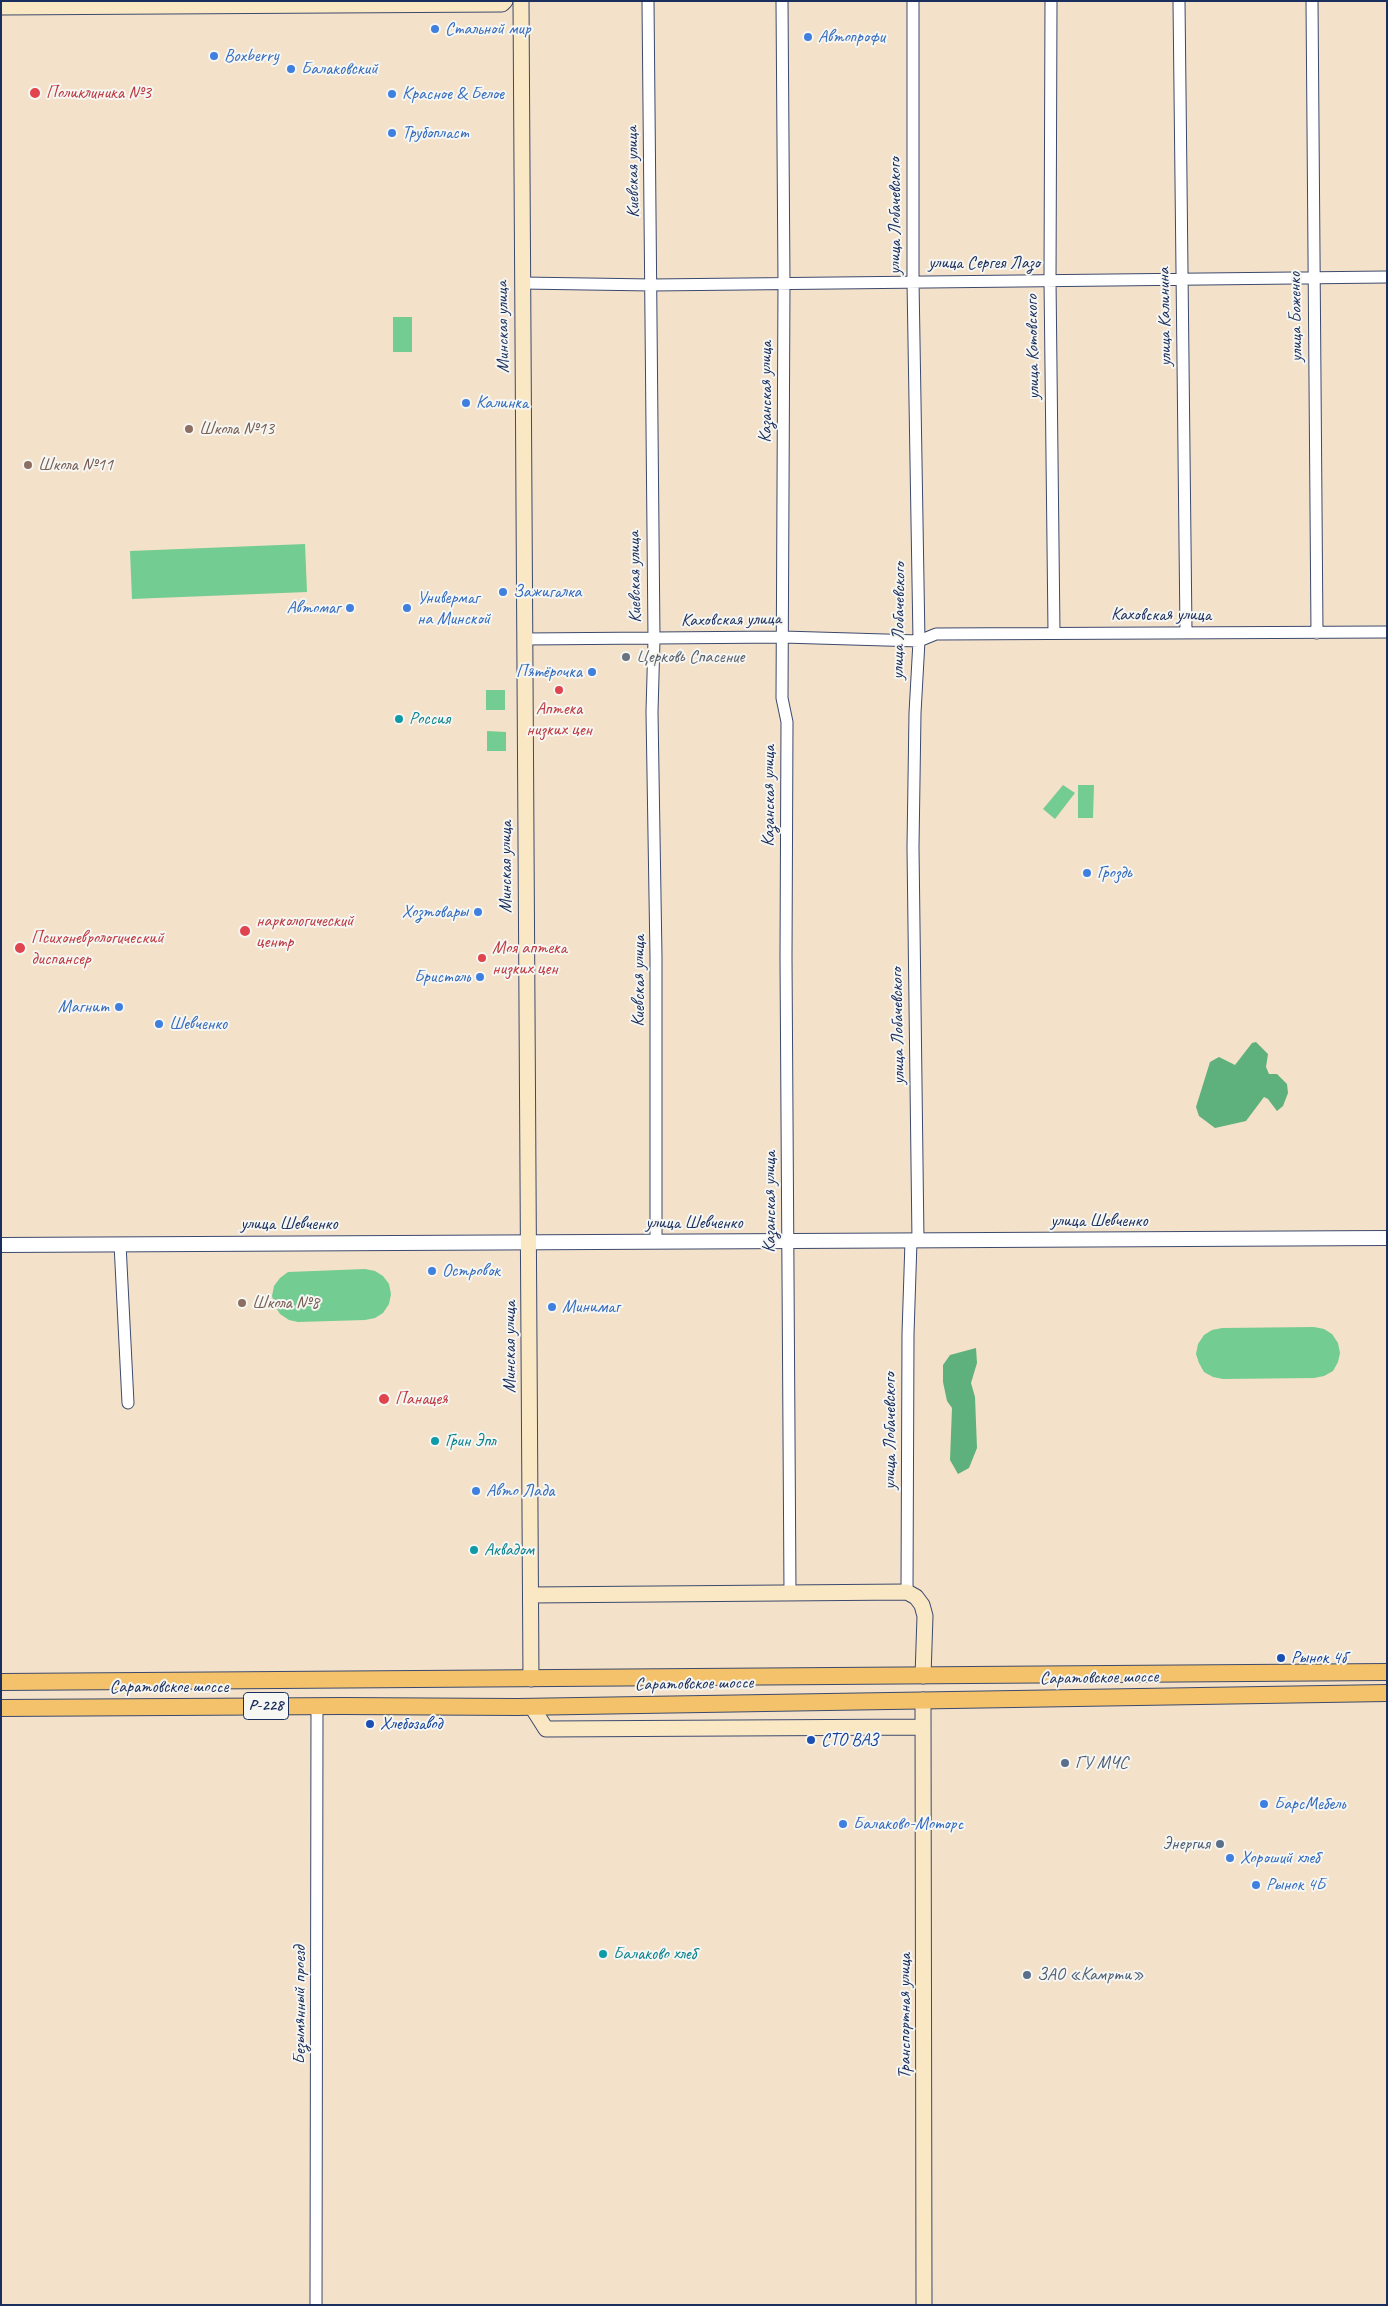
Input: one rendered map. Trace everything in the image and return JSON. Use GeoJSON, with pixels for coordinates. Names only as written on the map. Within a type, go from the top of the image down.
{"type":"FeatureCollection","features":[{"type":"Feature","properties":{"kind":"main road"},"geometry":{"type":"LineString","coordinates":[[1,6],[502,4],[505,1]]}},
{"type":"Feature","properties":{"kind":"main road","name":"Минская улица"},"geometry":{"type":"LineString","coordinates":[[521,1],[526,639],[526,1048],[530,1241],[532,1707]]}},
{"type":"Feature","properties":{"kind":"main road"},"geometry":{"type":"LineString","coordinates":[[531,1594],[907,1592],[916,1597],[922,1605],[925,1616],[923,1700]]}},
{"type":"Feature","properties":{"kind":"main road","name":"Саратовское шоссе"},"geometry":{"type":"LineString","coordinates":[[1,1682],[1387,1672]]}},
{"type":"Feature","properties":{"kind":"main road","name":"Саратовское шоссе"},"geometry":{"type":"LineString","coordinates":[[1,1708],[532,1707],[1387,1693]]}},
{"type":"Feature","properties":{"kind":"main road","name":"Транспортная улица"},"geometry":{"type":"LineString","coordinates":[[923,1700],[924,2305]]}},
{"type":"Feature","properties":{"kind":"main road"},"geometry":{"type":"LineString","coordinates":[[532,1707],[546,1729],[923,1727]]}},
{"type":"Feature","properties":{"kind":"street","name":"Киевская улица"},"geometry":{"type":"LineString","coordinates":[[648,1],[652,285],[651,461],[654,639],[652,712],[656,957],[656,1241]]}},
{"type":"Feature","properties":{"kind":"street","name":"Казанская улица"},"geometry":{"type":"LineString","coordinates":[[782,1],[784,284],[782,698],[787,722],[787,1241],[790,1592]]}},
{"type":"Feature","properties":{"kind":"street","name":"улица Лобачевского"},"geometry":{"type":"LineString","coordinates":[[907,1592],[908,1334],[914,1241],[914,713],[920,641],[912,281],[913,1]]}},
{"type":"Feature","properties":{"kind":"street","name":"улица Котовского"},"geometry":{"type":"LineString","coordinates":[[1051,1],[1050,280],[1054,632]]}},
{"type":"Feature","properties":{"kind":"street","name":"улица Калинина"},"geometry":{"type":"LineString","coordinates":[[1180,1],[1186,632]]}},
{"type":"Feature","properties":{"kind":"street","name":"улица Боженко"},"geometry":{"type":"LineString","coordinates":[[1312,1],[1317,633]]}},
{"type":"Feature","properties":{"kind":"street","name":"улица Сергея Лазо"},"geometry":{"type":"LineString","coordinates":[[522,283],[652,285],[784,284],[1387,276]]}},
{"type":"Feature","properties":{"kind":"street"},"geometry":{"type":"LineString","coordinates":[[919,624],[936,634]]}},
{"type":"Feature","properties":{"kind":"street","name":"Каховская улица"},"geometry":{"type":"LineString","coordinates":[[526,639],[783,637],[920,641],[936,634],[1387,632]]}},
{"type":"Feature","properties":{"kind":"street","name":"улица Шевченко"},"geometry":{"type":"LineString","coordinates":[[1,1245],[1387,1238]]}},
{"type":"Feature","properties":{"kind":"street"},"geometry":{"type":"LineString","coordinates":[[120,1244],[128,1403]]}},
{"type":"Feature","properties":{"kind":"street","name":"Безымянный проезд"},"geometry":{"type":"LineString","coordinates":[[316,2305],[317,1706]]}},
{"type":"Feature","properties":{"kind":"green space"},"geometry":{"type":"Polygon","coordinates":[[[393,317],[412,317],[412,352],[393,352],[393,317]]]}},
{"type":"Feature","properties":{"kind":"green space"},"geometry":{"type":"Polygon","coordinates":[[[305,544],[307,592],[132,599],[130,551],[305,544]]]}},
{"type":"Feature","properties":{"kind":"green space"},"geometry":{"type":"Polygon","coordinates":[[[486,690],[505,690],[505,710],[486,710],[486,690]]]}},
{"type":"Feature","properties":{"kind":"green space"},"geometry":{"type":"Polygon","coordinates":[[[487,731],[506,732],[506,751],[487,751],[487,731]]]}},
{"type":"Feature","properties":{"kind":"green space"},"geometry":{"type":"Polygon","coordinates":[[[1063,785],[1075,793],[1055,819],[1043,809],[1063,785]]]}},
{"type":"Feature","properties":{"kind":"green space"},"geometry":{"type":"Polygon","coordinates":[[[1078,785],[1094,785],[1093,818],[1078,818],[1078,785]]]}},
{"type":"Feature","properties":{"kind":"green space"},"geometry":{"type":"Polygon","coordinates":[[[1256,1042],[1268,1054],[1266,1067],[1269,1074],[1277,1074],[1287,1084],[1288,1093],[1283,1106],[1277,1111],[1268,1099],[1264,1097],[1246,1121],[1215,1128],[1199,1116],[1196,1107],[1210,1062],[1219,1057],[1235,1065],[1252,1043],[1256,1042]]]}},
{"type":"Feature","properties":{"kind":"green space"},"geometry":{"type":"Polygon","coordinates":[[[365,1269],[375,1271],[383,1276],[389,1284],[391,1294],[389,1304],[383,1313],[375,1318],[298,1322],[289,1320],[280,1314],[275,1306],[272,1296],[274,1286],[288,1272],[365,1269]]]}},
{"type":"Feature","properties":{"kind":"green space"},"geometry":{"type":"Polygon","coordinates":[[[1314,1327],[1324,1329],[1332,1334],[1338,1343],[1340,1353],[1338,1362],[1333,1371],[1324,1376],[1314,1378],[1223,1379],[1213,1377],[1204,1372],[1196,1354],[1198,1344],[1204,1335],[1212,1330],[1222,1328],[1314,1327]]]}},
{"type":"Feature","properties":{"kind":"green space"},"geometry":{"type":"Polygon","coordinates":[[[976,1348],[977,1363],[971,1383],[975,1397],[977,1448],[969,1468],[958,1474],[950,1460],[952,1408],[947,1401],[943,1382],[943,1365],[950,1355],[976,1348]]]}},
{"type":"Feature","properties":{"kind":"place","name":"Стальной мир"},"geometry":{"type":"Point","coordinates":[435,29]}},
{"type":"Feature","properties":{"kind":"place","name":"Автопрофи"},"geometry":{"type":"Point","coordinates":[808,37]}},
{"type":"Feature","properties":{"kind":"place","name":"Boxberry"},"geometry":{"type":"Point","coordinates":[214,56]}},
{"type":"Feature","properties":{"kind":"place","name":"Балаковский"},"geometry":{"type":"Point","coordinates":[291,69]}},
{"type":"Feature","properties":{"kind":"place","name":"Поликлиника №3"},"geometry":{"type":"Point","coordinates":[35,93]}},
{"type":"Feature","properties":{"kind":"place","name":"Красное & Белое"},"geometry":{"type":"Point","coordinates":[392,94]}},
{"type":"Feature","properties":{"kind":"place","name":"Трубопласт"},"geometry":{"type":"Point","coordinates":[392,133]}},
{"type":"Feature","properties":{"kind":"place","name":"Калинка"},"geometry":{"type":"Point","coordinates":[466,403]}},
{"type":"Feature","properties":{"kind":"place","name":"Школа №13"},"geometry":{"type":"Point","coordinates":[189,429]}},
{"type":"Feature","properties":{"kind":"place","name":"Школа №11"},"geometry":{"type":"Point","coordinates":[28,465]}},
{"type":"Feature","properties":{"kind":"place","name":"Зажигалка"},"geometry":{"type":"Point","coordinates":[503,592]}},
{"type":"Feature","properties":{"kind":"place","name":"Автомаг"},"geometry":{"type":"Point","coordinates":[350,608]}},
{"type":"Feature","properties":{"kind":"place","name":"Универмаг на Минской"},"geometry":{"type":"Point","coordinates":[407,608]}},
{"type":"Feature","properties":{"kind":"place","name":"Церковь Спасение"},"geometry":{"type":"Point","coordinates":[626,657]}},
{"type":"Feature","properties":{"kind":"place","name":"Пятёрочка"},"geometry":{"type":"Point","coordinates":[592,672]}},
{"type":"Feature","properties":{"kind":"place","name":"Аптека низких цен"},"geometry":{"type":"Point","coordinates":[559,690]}},
{"type":"Feature","properties":{"kind":"place","name":"Россия"},"geometry":{"type":"Point","coordinates":[399,719]}},
{"type":"Feature","properties":{"kind":"place","name":"Гроздь"},"geometry":{"type":"Point","coordinates":[1087,873]}},
{"type":"Feature","properties":{"kind":"place","name":"Хозтовары"},"geometry":{"type":"Point","coordinates":[478,912]}},
{"type":"Feature","properties":{"kind":"place","name":"наркологический центр"},"geometry":{"type":"Point","coordinates":[245,931]}},
{"type":"Feature","properties":{"kind":"place","name":"Психоневрологический диспансер"},"geometry":{"type":"Point","coordinates":[20,948]}},
{"type":"Feature","properties":{"kind":"place","name":"Моя аптека низких цен"},"geometry":{"type":"Point","coordinates":[482,958]}},
{"type":"Feature","properties":{"kind":"place","name":"Бристоль"},"geometry":{"type":"Point","coordinates":[480,977]}},
{"type":"Feature","properties":{"kind":"place","name":"Магнит"},"geometry":{"type":"Point","coordinates":[119,1007]}},
{"type":"Feature","properties":{"kind":"place","name":"Шевченко"},"geometry":{"type":"Point","coordinates":[159,1024]}},
{"type":"Feature","properties":{"kind":"place","name":"Островок"},"geometry":{"type":"Point","coordinates":[432,1271]}},
{"type":"Feature","properties":{"kind":"place","name":"Школа №8"},"geometry":{"type":"Point","coordinates":[242,1303]}},
{"type":"Feature","properties":{"kind":"place","name":"Минимаг"},"geometry":{"type":"Point","coordinates":[552,1307]}},
{"type":"Feature","properties":{"kind":"place","name":"Панацея"},"geometry":{"type":"Point","coordinates":[384,1399]}},
{"type":"Feature","properties":{"kind":"place","name":"Грин Эпл"},"geometry":{"type":"Point","coordinates":[435,1441]}},
{"type":"Feature","properties":{"kind":"place","name":"Авто Лада"},"geometry":{"type":"Point","coordinates":[476,1491]}},
{"type":"Feature","properties":{"kind":"place","name":"Аквадом"},"geometry":{"type":"Point","coordinates":[474,1550]}},
{"type":"Feature","properties":{"kind":"place","name":"Рынок 4б"},"geometry":{"type":"Point","coordinates":[1281,1658]}},
{"type":"Feature","properties":{"kind":"place","name":"Хлебозавод"},"geometry":{"type":"Point","coordinates":[370,1724]}},
{"type":"Feature","properties":{"kind":"place","name":"СТО ВАЗ"},"geometry":{"type":"Point","coordinates":[811,1740]}},
{"type":"Feature","properties":{"kind":"place","name":"ГУ МЧС"},"geometry":{"type":"Point","coordinates":[1065,1763]}},
{"type":"Feature","properties":{"kind":"place","name":"БарсМебель"},"geometry":{"type":"Point","coordinates":[1264,1804]}},
{"type":"Feature","properties":{"kind":"place","name":"Балаково-Моторс"},"geometry":{"type":"Point","coordinates":[843,1824]}},
{"type":"Feature","properties":{"kind":"place","name":"Энергия"},"geometry":{"type":"Point","coordinates":[1220,1844]}},
{"type":"Feature","properties":{"kind":"place","name":"Хороший хлеб"},"geometry":{"type":"Point","coordinates":[1230,1858]}},
{"type":"Feature","properties":{"kind":"place","name":"Рынок 4Б"},"geometry":{"type":"Point","coordinates":[1256,1885]}},
{"type":"Feature","properties":{"kind":"place","name":"Балаково хлеб"},"geometry":{"type":"Point","coordinates":[603,1954]}},
{"type":"Feature","properties":{"kind":"place","name":"ЗАО «Камрти»"},"geometry":{"type":"Point","coordinates":[1027,1975]}}]}
